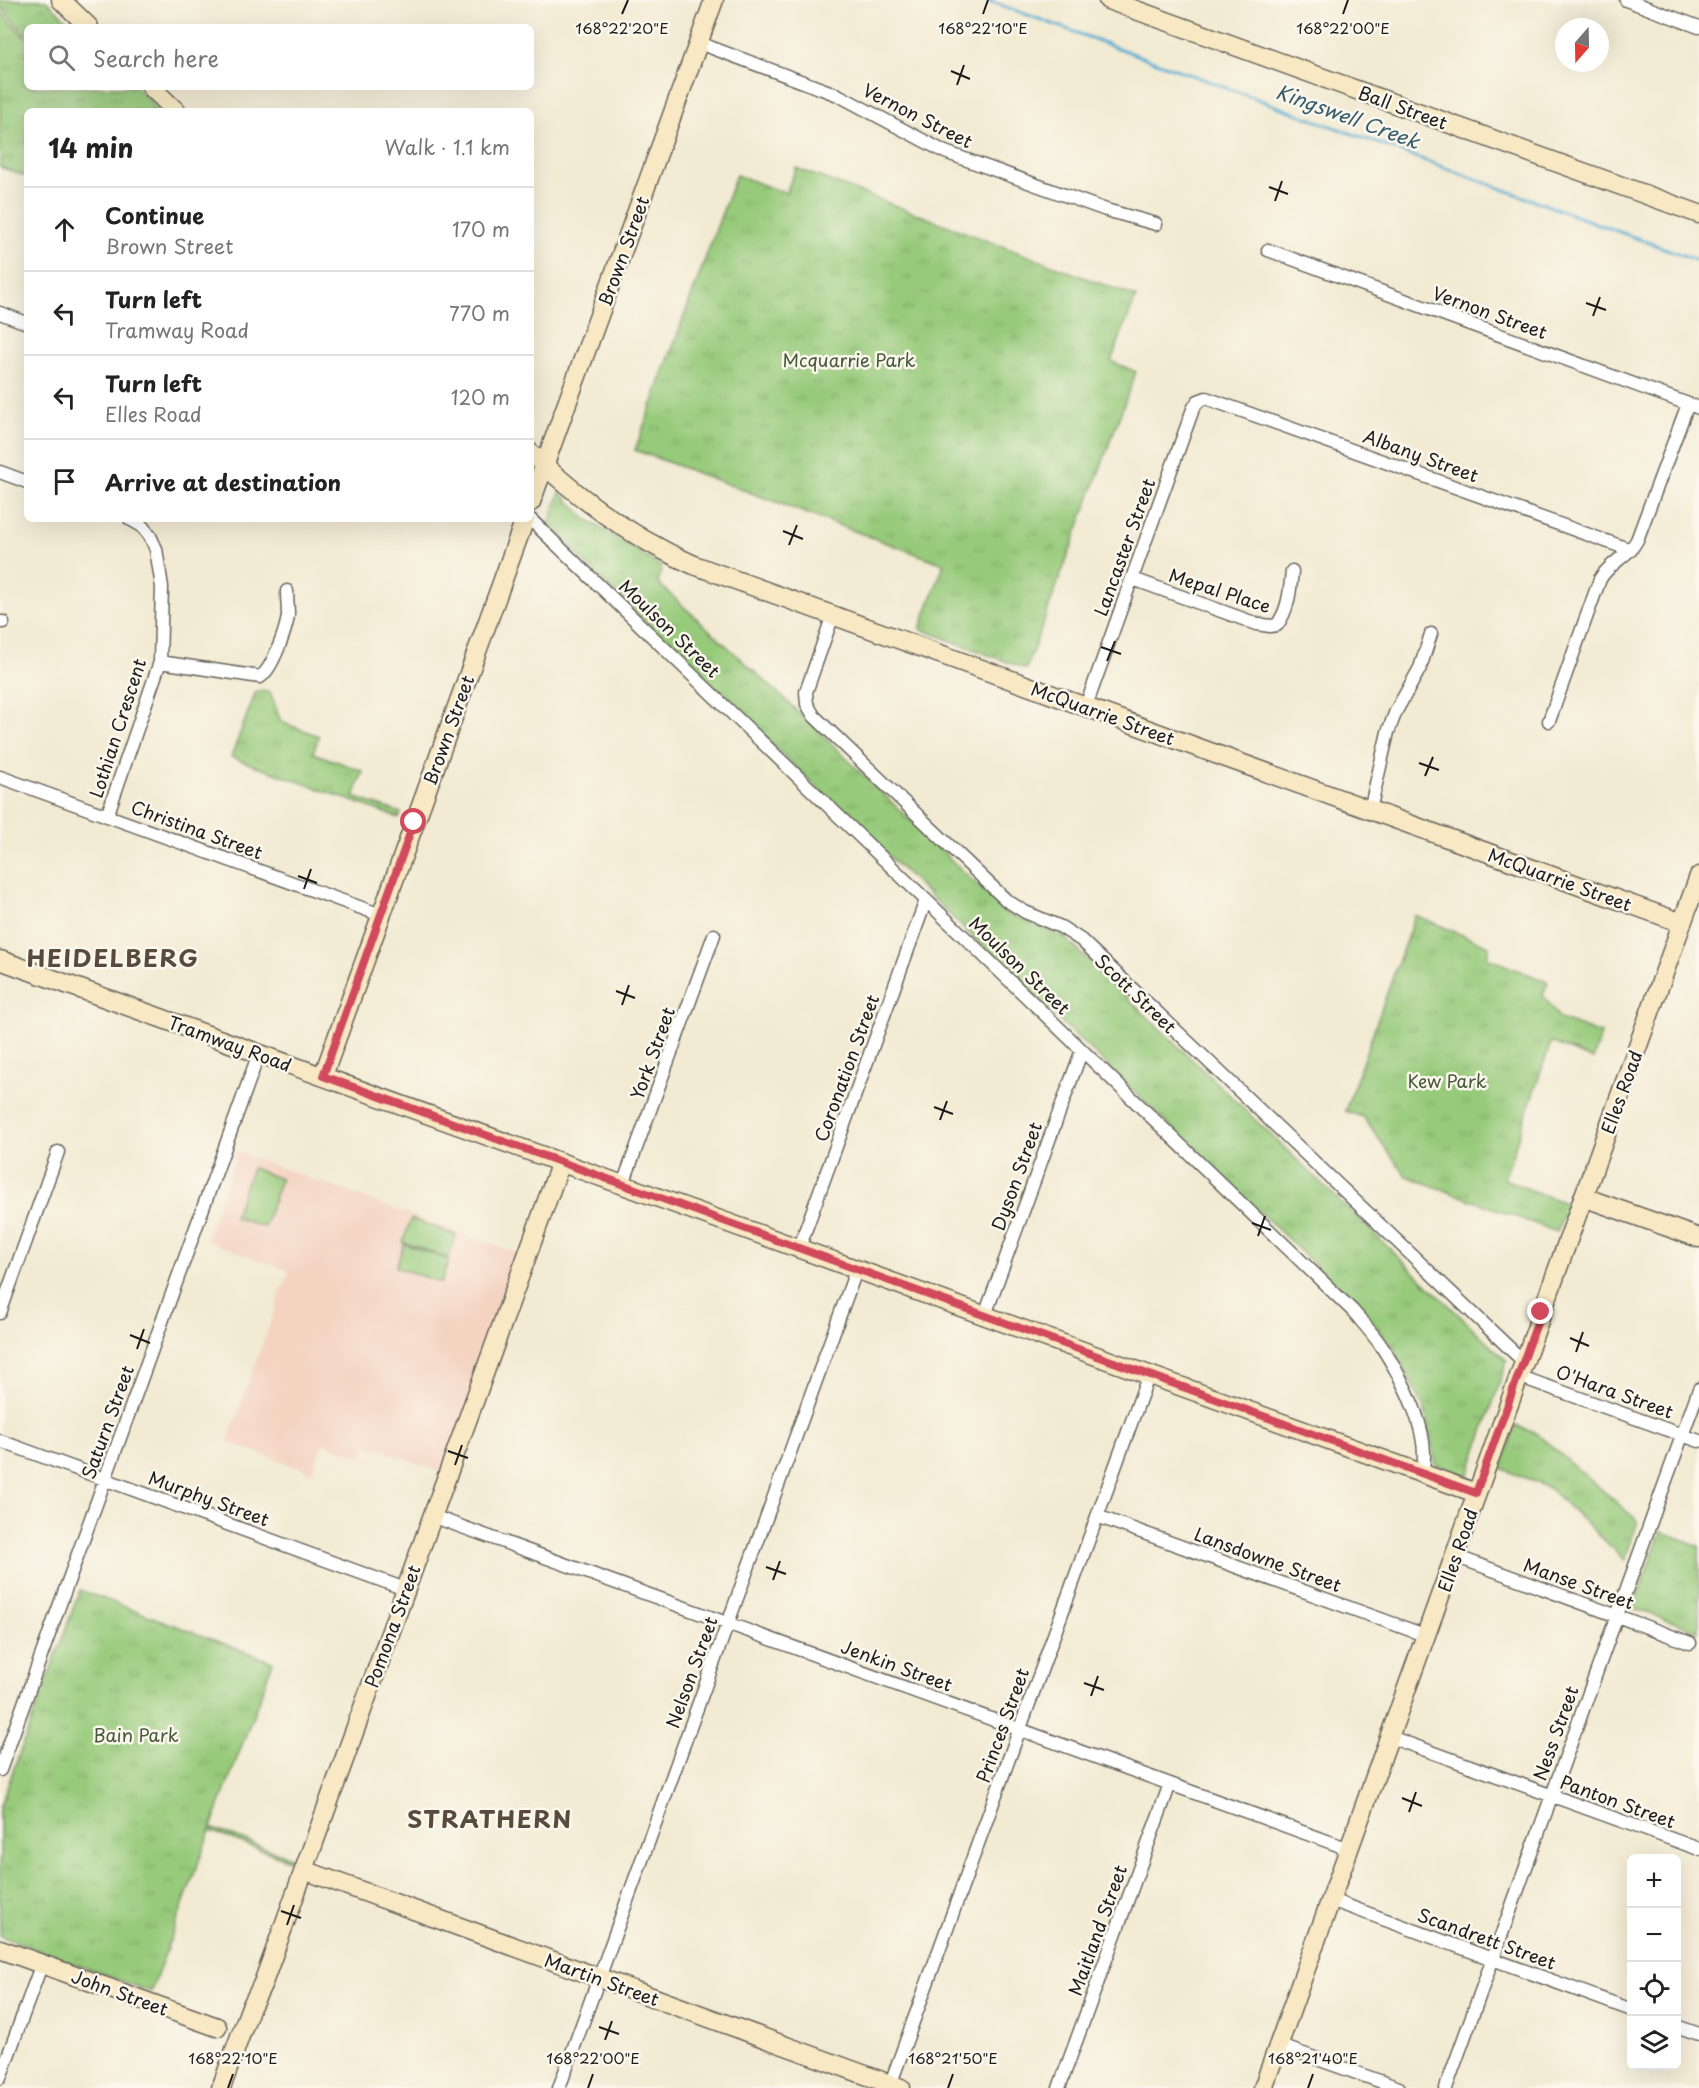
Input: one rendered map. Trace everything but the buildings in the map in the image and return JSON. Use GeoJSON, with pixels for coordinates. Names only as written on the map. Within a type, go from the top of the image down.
{"type":"FeatureCollection","features":[{"type":"Feature","properties":{"kind":"street"},"geometry":{"type":"LineString","coordinates":[[61,0],[86,24]]}},
{"type":"Feature","properties":{"kind":"street","name":"Brown Street"},"geometry":{"type":"LineString","coordinates":[[534,480],[537,459],[714,0]]}},
{"type":"Feature","properties":{"kind":"street","name":"Ball Street"},"geometry":{"type":"LineString","coordinates":[[1108,0],[1698,210]]}},
{"type":"Feature","properties":{"kind":"street"},"geometry":{"type":"LineString","coordinates":[[1626,0],[1699,27]]}},
{"type":"Feature","properties":{"kind":"street","name":"Vernon Street"},"geometry":{"type":"LineString","coordinates":[[699,43],[838,95],[945,152],[1106,210],[1156,224]]}},
{"type":"Feature","properties":{"kind":"street"},"geometry":{"type":"LineString","coordinates":[[154,90],[173,108]]}},
{"type":"Feature","properties":{"kind":"street","name":"Vernon Street"},"geometry":{"type":"LineString","coordinates":[[1268,250],[1694,406]]}},
{"type":"Feature","properties":{"kind":"street"},"geometry":{"type":"LineString","coordinates":[[0,313],[24,322]]}},
{"type":"Feature","properties":{"kind":"street","name":"Albany Street"},"geometry":{"type":"LineString","coordinates":[[1198,401],[1206,398],[1213,400],[1631,550]]}},
{"type":"Feature","properties":{"kind":"street","name":"Lancaster Street"},"geometry":{"type":"LineString","coordinates":[[1086,706],[1193,409],[1198,401]]}},
{"type":"Feature","properties":{"kind":"street"},"geometry":{"type":"LineString","coordinates":[[1549,721],[1600,579],[1610,566],[1631,550],[1694,406]]}},
{"type":"Feature","properties":{"kind":"street","name":"McQuarrie Street"},"geometry":{"type":"LineString","coordinates":[[537,459],[591,503],[637,535],[673,555],[709,570],[1682,923]]}},
{"type":"Feature","properties":{"kind":"street"},"geometry":{"type":"LineString","coordinates":[[0,472],[24,481]]}},
{"type":"Feature","properties":{"kind":"street","name":"Lothian Crescent"},"geometry":{"type":"LineString","coordinates":[[107,816],[160,662],[162,587],[156,549],[150,536],[135,522]]}},
{"type":"Feature","properties":{"kind":"street","name":"Brown Street"},"geometry":{"type":"LineString","coordinates":[[323,1076],[524,522]]}},
{"type":"Feature","properties":{"kind":"street","name":"Moulson Street"},"geometry":{"type":"LineString","coordinates":[[533,522],[1360,1320],[1381,1346],[1405,1388],[1422,1435],[1425,1459],[1422,1473]]}},
{"type":"Feature","properties":{"kind":"street","name":"Mepal Place"},"geometry":{"type":"LineString","coordinates":[[1133,579],[1257,624],[1270,626],[1276,625],[1281,619],[1288,600],[1292,571]]}},
{"type":"Feature","properties":{"kind":"street"},"geometry":{"type":"LineString","coordinates":[[160,662],[260,677],[266,674],[288,617],[287,591]]}},
{"type":"Feature","properties":{"kind":"street","name":"Scott Street"},"geometry":{"type":"LineString","coordinates":[[833,615],[806,692],[807,704],[814,716],[1006,900],[1025,912],[1061,927],[1081,940],[1521,1369]]}},
{"type":"Feature","properties":{"kind":"street"},"geometry":{"type":"LineString","coordinates":[[1370,810],[1388,732],[1396,711],[1420,668],[1431,634]]}},
{"type":"Feature","properties":{"kind":"street","name":"Christina Street"},"geometry":{"type":"LineString","coordinates":[[0,777],[381,915]]}},
{"type":"Feature","properties":{"kind":"street","name":"Elles Road"},"geometry":{"type":"LineString","coordinates":[[1263,2088],[1699,876]]}},
{"type":"Feature","properties":{"kind":"street","name":"Coronation Street"},"geometry":{"type":"LineString","coordinates":[[799,1248],[926,900]]}},
{"type":"Feature","properties":{"kind":"street","name":"York Street"},"geometry":{"type":"LineString","coordinates":[[623,1184],[714,935]]}},
{"type":"Feature","properties":{"kind":"street","name":"Tramway Road"},"geometry":{"type":"LineString","coordinates":[[0,960],[1476,1493]]}},
{"type":"Feature","properties":{"kind":"street","name":"Dyson Street"},"geometry":{"type":"LineString","coordinates":[[985,1315],[1082,1050]]}},
{"type":"Feature","properties":{"kind":"street","name":"Saturn Street"},"geometry":{"type":"LineString","coordinates":[[0,1770],[5,1742],[105,1480],[259,1053]]}},
{"type":"Feature","properties":{"kind":"street"},"geometry":{"type":"LineString","coordinates":[[0,1313],[58,1152]]}},
{"type":"Feature","properties":{"kind":"street","name":"Pomona Street"},"geometry":{"type":"LineString","coordinates":[[221,2088],[263,1983],[561,1162]]}},
{"type":"Feature","properties":{"kind":"street"},"geometry":{"type":"LineString","coordinates":[[1583,1197],[1699,1239]]}},
{"type":"Feature","properties":{"kind":"street","name":"Nelson Street"},"geometry":{"type":"LineString","coordinates":[[559,2088],[856,1268]]}},
{"type":"Feature","properties":{"kind":"street","name":"O'Hara Street"},"geometry":{"type":"LineString","coordinates":[[1521,1369],[1699,1441]]}},
{"type":"Feature","properties":{"kind":"street","name":"Princes Street"},"geometry":{"type":"LineString","coordinates":[[893,2087],[1149,1374]]}},
{"type":"Feature","properties":{"kind":"street","name":"Ness Street"},"geometry":{"type":"LineString","coordinates":[[1446,2088],[1699,1389]]}},
{"type":"Feature","properties":{"kind":"street","name":"Murphy Street"},"geometry":{"type":"LineString","coordinates":[[0,1442],[405,1589]]}},
{"type":"Feature","properties":{"kind":"street","name":"Jenkin Street"},"geometry":{"type":"LineString","coordinates":[[432,1516],[1349,1849]]}},
{"type":"Feature","properties":{"kind":"street","name":"Lansdowne Street"},"geometry":{"type":"LineString","coordinates":[[1097,1516],[1427,1636]]}},
{"type":"Feature","properties":{"kind":"street","name":"Manse Street"},"geometry":{"type":"LineString","coordinates":[[1455,1556],[1690,1643]]}},
{"type":"Feature","properties":{"kind":"street","name":"Panton Street"},"geometry":{"type":"LineString","coordinates":[[1390,1737],[1699,1849]]}},
{"type":"Feature","properties":{"kind":"street","name":"Maitland Street"},"geometry":{"type":"LineString","coordinates":[[1059,2088],[1170,1784]]}},
{"type":"Feature","properties":{"kind":"street","name":"Martin Street"},"geometry":{"type":"LineString","coordinates":[[304,1870],[893,2087]]}},
{"type":"Feature","properties":{"kind":"street","name":"Scandrett Street"},"geometry":{"type":"LineString","coordinates":[[1330,1900],[1627,2008]]}},
{"type":"Feature","properties":{"kind":"street","name":"John Street"},"geometry":{"type":"LineString","coordinates":[[0,1948],[240,2036]]}},
{"type":"Feature","properties":{"kind":"street"},"geometry":{"type":"LineString","coordinates":[[0,2078],[42,1964]]}},
{"type":"Feature","properties":{"kind":"street"},"geometry":{"type":"LineString","coordinates":[[1681,2027],[1699,2034]]}},
{"type":"Feature","properties":{"kind":"street"},"geometry":{"type":"LineString","coordinates":[[1278,2045],[1399,2088]]}},
{"type":"Feature","properties":{"kind":"shaded area"},"geometry":{"type":"Polygon","coordinates":[[[237,1152],[522,1255],[443,1473],[367,1445],[362,1457],[323,1443],[312,1472],[227,1442],[289,1271],[205,1240],[237,1152]]]}},
{"type":"Feature","properties":{"kind":"green space"},"geometry":{"type":"Polygon","coordinates":[[[0,0],[46,0],[71,24],[24,24],[24,33],[0,7],[0,0]]]}},
{"type":"Feature","properties":{"kind":"green space"},"geometry":{"type":"Polygon","coordinates":[[[0,12],[24,36],[24,90],[139,90],[157,108],[97,108],[95,106],[94,108],[24,108],[24,176],[0,167],[0,12]]]}},
{"type":"Feature","properties":{"kind":"green space","name":"Mcquarrie Park"},"geometry":{"type":"Polygon","coordinates":[[[796,168],[1136,297],[1111,361],[1136,372],[1026,669],[920,629],[944,564],[635,450],[736,175],[786,193],[796,168]]]}},
{"type":"Feature","properties":{"kind":"green space"},"geometry":{"type":"Polygon","coordinates":[[[560,492],[588,520],[662,567],[658,583],[789,703],[1006,913],[1063,936],[1507,1361],[1468,1476],[1436,1465],[1425,1410],[1394,1349],[1363,1311],[605,584],[549,524],[560,492]]]}},
{"type":"Feature","properties":{"kind":"green space"},"geometry":{"type":"Polygon","coordinates":[[[256,691],[270,692],[281,722],[319,736],[313,753],[363,771],[354,797],[401,813],[399,818],[231,757],[256,691]]]}},
{"type":"Feature","properties":{"kind":"green space","name":"Kew Park"},"geometry":{"type":"Polygon","coordinates":[[[1415,915],[1489,946],[1487,958],[1548,982],[1543,995],[1560,1019],[1601,1034],[1593,1060],[1551,1042],[1504,1179],[1567,1204],[1557,1232],[1406,1176],[1363,1117],[1345,1111],[1415,915]]]}},
{"type":"Feature","properties":{"kind":"green space"},"geometry":{"type":"Polygon","coordinates":[[[252,1168],[281,1179],[264,1227],[234,1217],[252,1168]]]}},
{"type":"Feature","properties":{"kind":"green space"},"geometry":{"type":"Polygon","coordinates":[[[411,1219],[456,1235],[448,1258],[403,1242],[411,1219]]]}},
{"type":"Feature","properties":{"kind":"green space"},"geometry":{"type":"Polygon","coordinates":[[[404,1244],[449,1260],[441,1283],[396,1267],[404,1244]]]}},
{"type":"Feature","properties":{"kind":"green space"},"geometry":{"type":"Polygon","coordinates":[[[1516,1425],[1538,1435],[1638,1521],[1625,1560],[1549,1488],[1501,1468],[1516,1425]]]}},
{"type":"Feature","properties":{"kind":"green space"},"geometry":{"type":"Polygon","coordinates":[[[1661,1531],[1699,1546],[1699,1631],[1633,1608],[1661,1531]]]}},
{"type":"Feature","properties":{"kind":"green space","name":"Bain Park"},"geometry":{"type":"Polygon","coordinates":[[[80,1590],[273,1662],[211,1828],[290,1857],[289,1860],[210,1831],[151,1992],[0,1936],[0,1806],[80,1590]]]}},
{"type":"Feature","properties":{"kind":"waterway","name":"Kingswell Creek"},"geometry":{"type":"LineString","coordinates":[[987,0],[1699,261]]}},
{"type":"Feature","properties":{"kind":"district","name":"HEIDELBERG"},"geometry":{"type":"Point","coordinates":[113,957]}},
{"type":"Feature","properties":{"kind":"district","name":"STRATHERN"},"geometry":{"type":"Point","coordinates":[490,1818]}},
{"type":"Feature","properties":{"kind":"route"},"geometry":{"type":"LineString","coordinates":[[414,822],[323,1076],[1476,1493],[1541,1312]]}}]}
